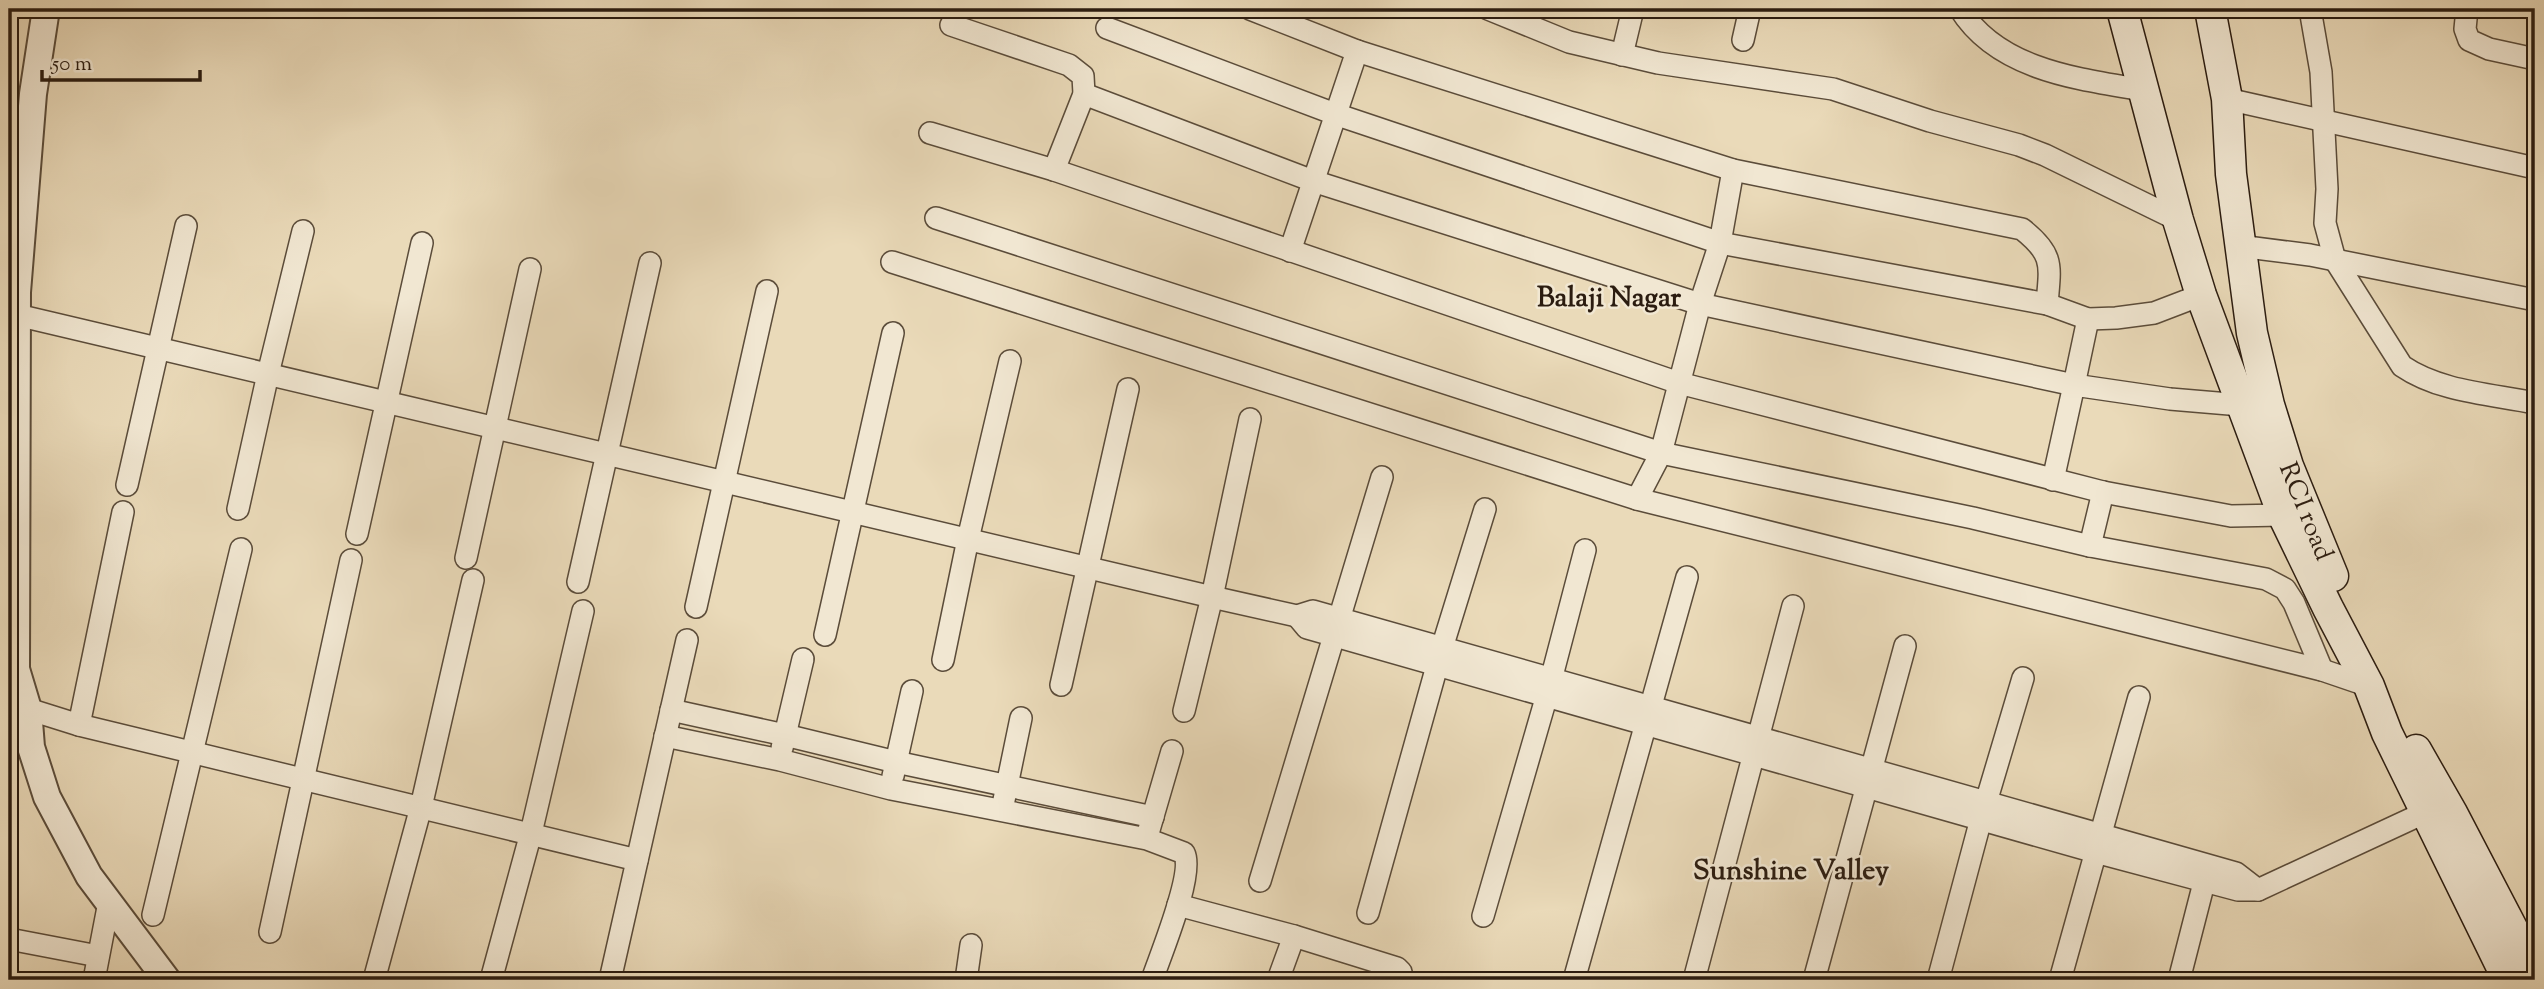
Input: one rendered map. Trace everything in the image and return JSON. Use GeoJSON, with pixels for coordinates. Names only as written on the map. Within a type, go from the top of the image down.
{"type":"FeatureCollection","features":[{"type":"Feature","properties":{"kind":"main road"},"geometry":{"type":"LineString","coordinates":[[2122,9],[2178,220],[2201,295],[2283,515],[2369,686],[2387,733],[2508,980]]}},
{"type":"Feature","properties":{"kind":"main road","name":"RCI road"},"geometry":{"type":"LineString","coordinates":[[2210,9],[2227,99],[2231,174],[2252,332],[2269,405],[2293,479],[2384,695],[2452,813],[2535,972]]}},
{"type":"Feature","properties":{"kind":"street"},"geometry":{"type":"LineString","coordinates":[[46,9],[33,94],[17,315],[13,478],[16,669],[28,709],[31,747],[47,796],[89,876],[167,980]]}},
{"type":"Feature","properties":{"kind":"street"},"geometry":{"type":"LineString","coordinates":[[1250,9],[1357,51],[1733,170],[2022,229],[2039,242],[2047,256],[2047,304]]}},
{"type":"Feature","properties":{"kind":"street"},"geometry":{"type":"LineString","coordinates":[[1488,9],[1569,42],[1658,63],[1833,89],[1930,121],[2019,145],[2178,220]]}},
{"type":"Feature","properties":{"kind":"street"},"geometry":{"type":"LineString","coordinates":[[1622,55],[1633,9]]}},
{"type":"Feature","properties":{"kind":"street"},"geometry":{"type":"LineString","coordinates":[[1744,40],[1750,9]]}},
{"type":"Feature","properties":{"kind":"street"},"geometry":{"type":"LineString","coordinates":[[1960,9],[1970,24],[1994,45],[2032,66],[2084,80],[2143,90]]}},
{"type":"Feature","properties":{"kind":"street"},"geometry":{"type":"LineString","coordinates":[[2310,9],[2321,72],[2327,189],[2325,223],[2335,260],[2402,366],[2417,376],[2443,386],[2535,403]]}},
{"type":"Feature","properties":{"kind":"street"},"geometry":{"type":"LineString","coordinates":[[2467,9],[2465,29],[2469,40],[2489,49],[2535,59]]}},
{"type":"Feature","properties":{"kind":"street"},"geometry":{"type":"LineString","coordinates":[[951,25],[1069,65],[1083,76],[1086,82],[1084,94],[1054,170]]}},
{"type":"Feature","properties":{"kind":"street"},"geometry":{"type":"LineString","coordinates":[[1107,28],[1335,114],[1720,243],[2047,304],[2088,319],[2154,313],[2201,295]]}},
{"type":"Feature","properties":{"kind":"street"},"geometry":{"type":"LineString","coordinates":[[1290,251],[1357,51]]}},
{"type":"Feature","properties":{"kind":"street"},"geometry":{"type":"LineString","coordinates":[[1084,94],[1313,181],[1700,304],[2074,385],[2170,399],[2241,405]]}},
{"type":"Feature","properties":{"kind":"street"},"geometry":{"type":"LineString","coordinates":[[2227,99],[2535,168]]}},
{"type":"Feature","properties":{"kind":"street"},"geometry":{"type":"LineString","coordinates":[[930,133],[1054,170],[1679,383],[2103,492],[2231,516],[2283,515]]}},
{"type":"Feature","properties":{"kind":"street"},"geometry":{"type":"LineString","coordinates":[[1637,499],[1661,453],[1700,304],[1720,243],[1733,170]]}},
{"type":"Feature","properties":{"kind":"street"},"geometry":{"type":"LineString","coordinates":[[936,218],[1661,453],[1973,518],[2090,546],[2266,579],[2279,584],[2294,603],[2322,670]]}},
{"type":"Feature","properties":{"kind":"street"},"geometry":{"type":"LineString","coordinates":[[127,485],[156,348],[186,226]]}},
{"type":"Feature","properties":{"kind":"street"},"geometry":{"type":"LineString","coordinates":[[238,509],[303,231]]}},
{"type":"Feature","properties":{"kind":"street"},"geometry":{"type":"LineString","coordinates":[[357,534],[422,243]]}},
{"type":"Feature","properties":{"kind":"street"},"geometry":{"type":"LineString","coordinates":[[2239,246],[2335,260],[2535,300]]}},
{"type":"Feature","properties":{"kind":"street"},"geometry":{"type":"LineString","coordinates":[[892,262],[1637,499],[2322,670],[2369,686]]}},
{"type":"Feature","properties":{"kind":"street"},"geometry":{"type":"LineString","coordinates":[[578,582],[650,263]]}},
{"type":"Feature","properties":{"kind":"street"},"geometry":{"type":"LineString","coordinates":[[466,558],[530,269]]}},
{"type":"Feature","properties":{"kind":"street"},"geometry":{"type":"LineString","coordinates":[[696,607],[767,291]]}},
{"type":"Feature","properties":{"kind":"street"},"geometry":{"type":"LineString","coordinates":[[17,315],[1297,616],[1307,628],[1337,627],[1648,714],[2206,874],[2238,890],[2258,890],[2426,813]]}},
{"type":"Feature","properties":{"kind":"street"},"geometry":{"type":"LineString","coordinates":[[2053,480],[2088,319]]}},
{"type":"Feature","properties":{"kind":"street"},"geometry":{"type":"LineString","coordinates":[[825,635],[893,333]]}},
{"type":"Feature","properties":{"kind":"street"},"geometry":{"type":"LineString","coordinates":[[943,660],[1010,361]]}},
{"type":"Feature","properties":{"kind":"street"},"geometry":{"type":"LineString","coordinates":[[1061,685],[1128,390]]}},
{"type":"Feature","properties":{"kind":"street"},"geometry":{"type":"LineString","coordinates":[[1184,711],[1212,597],[1250,419]]}},
{"type":"Feature","properties":{"kind":"street"},"geometry":{"type":"LineString","coordinates":[[1260,881],[1382,477]]}},
{"type":"Feature","properties":{"kind":"street"},"geometry":{"type":"LineString","coordinates":[[2090,546],[2103,492]]}},
{"type":"Feature","properties":{"kind":"street"},"geometry":{"type":"LineString","coordinates":[[1368,912],[1440,656],[1485,509]]}},
{"type":"Feature","properties":{"kind":"street"},"geometry":{"type":"LineString","coordinates":[[79,725],[123,512]]}},
{"type":"Feature","properties":{"kind":"street"},"geometry":{"type":"LineString","coordinates":[[153,915],[241,549]]}},
{"type":"Feature","properties":{"kind":"street"},"geometry":{"type":"LineString","coordinates":[[1483,916],[1549,687],[1585,550]]}},
{"type":"Feature","properties":{"kind":"street"},"geometry":{"type":"LineString","coordinates":[[270,932],[351,560]]}},
{"type":"Feature","properties":{"kind":"street"},"geometry":{"type":"LineString","coordinates":[[1574,980],[1687,577]]}},
{"type":"Feature","properties":{"kind":"street"},"geometry":{"type":"LineString","coordinates":[[374,980],[421,807],[473,580]]}},
{"type":"Feature","properties":{"kind":"street"},"geometry":{"type":"LineString","coordinates":[[1694,980],[1794,606]]}},
{"type":"Feature","properties":{"kind":"street"},"geometry":{"type":"LineString","coordinates":[[491,980],[531,833],[583,611]]}},
{"type":"Feature","properties":{"kind":"street"},"geometry":{"type":"LineString","coordinates":[[610,980],[687,640]]}},
{"type":"Feature","properties":{"kind":"street"},"geometry":{"type":"LineString","coordinates":[[1814,980],[1905,646]]}},
{"type":"Feature","properties":{"kind":"street"},"geometry":{"type":"LineString","coordinates":[[779,760],[803,659]]}},
{"type":"Feature","properties":{"kind":"street"},"geometry":{"type":"LineString","coordinates":[[1938,980],[1983,810],[2023,678]]}},
{"type":"Feature","properties":{"kind":"street"},"geometry":{"type":"LineString","coordinates":[[891,789],[912,691]]}},
{"type":"Feature","properties":{"kind":"street"},"geometry":{"type":"LineString","coordinates":[[2060,980],[2139,697]]}},
{"type":"Feature","properties":{"kind":"street"},"geometry":{"type":"LineString","coordinates":[[28,709],[79,725],[637,860]]}},
{"type":"Feature","properties":{"kind":"street"},"geometry":{"type":"LineString","coordinates":[[671,710],[1153,817]]}},
{"type":"Feature","properties":{"kind":"street"},"geometry":{"type":"LineString","coordinates":[[1002,812],[1021,718]]}},
{"type":"Feature","properties":{"kind":"street"},"geometry":{"type":"LineString","coordinates":[[665,736],[779,760],[891,789],[1147,839],[1184,853],[1187,866],[1178,905],[1152,980]]}},
{"type":"Feature","properties":{"kind":"street"},"geometry":{"type":"LineString","coordinates":[[1147,839],[1172,751]]}},
{"type":"Feature","properties":{"kind":"street"},"geometry":{"type":"LineString","coordinates":[[2179,980],[2206,874]]}},
{"type":"Feature","properties":{"kind":"street"},"geometry":{"type":"LineString","coordinates":[[94,980],[108,902]]}},
{"type":"Feature","properties":{"kind":"street"},"geometry":{"type":"LineString","coordinates":[[1178,905],[1294,936],[1397,968],[1401,972],[1402,980]]}},
{"type":"Feature","properties":{"kind":"street"},"geometry":{"type":"LineString","coordinates":[[1279,980],[1294,936]]}},
{"type":"Feature","properties":{"kind":"street"},"geometry":{"type":"LineString","coordinates":[[9,939],[98,956]]}},
{"type":"Feature","properties":{"kind":"street"},"geometry":{"type":"LineString","coordinates":[[966,980],[971,946]]}},
{"type":"Feature","properties":{"kind":"district","name":"Balaji Nagar"},"geometry":{"type":"Point","coordinates":[1609,296]}},
{"type":"Feature","properties":{"kind":"district","name":"Sunshine Valley"},"geometry":{"type":"Point","coordinates":[1791,869]}}]}
